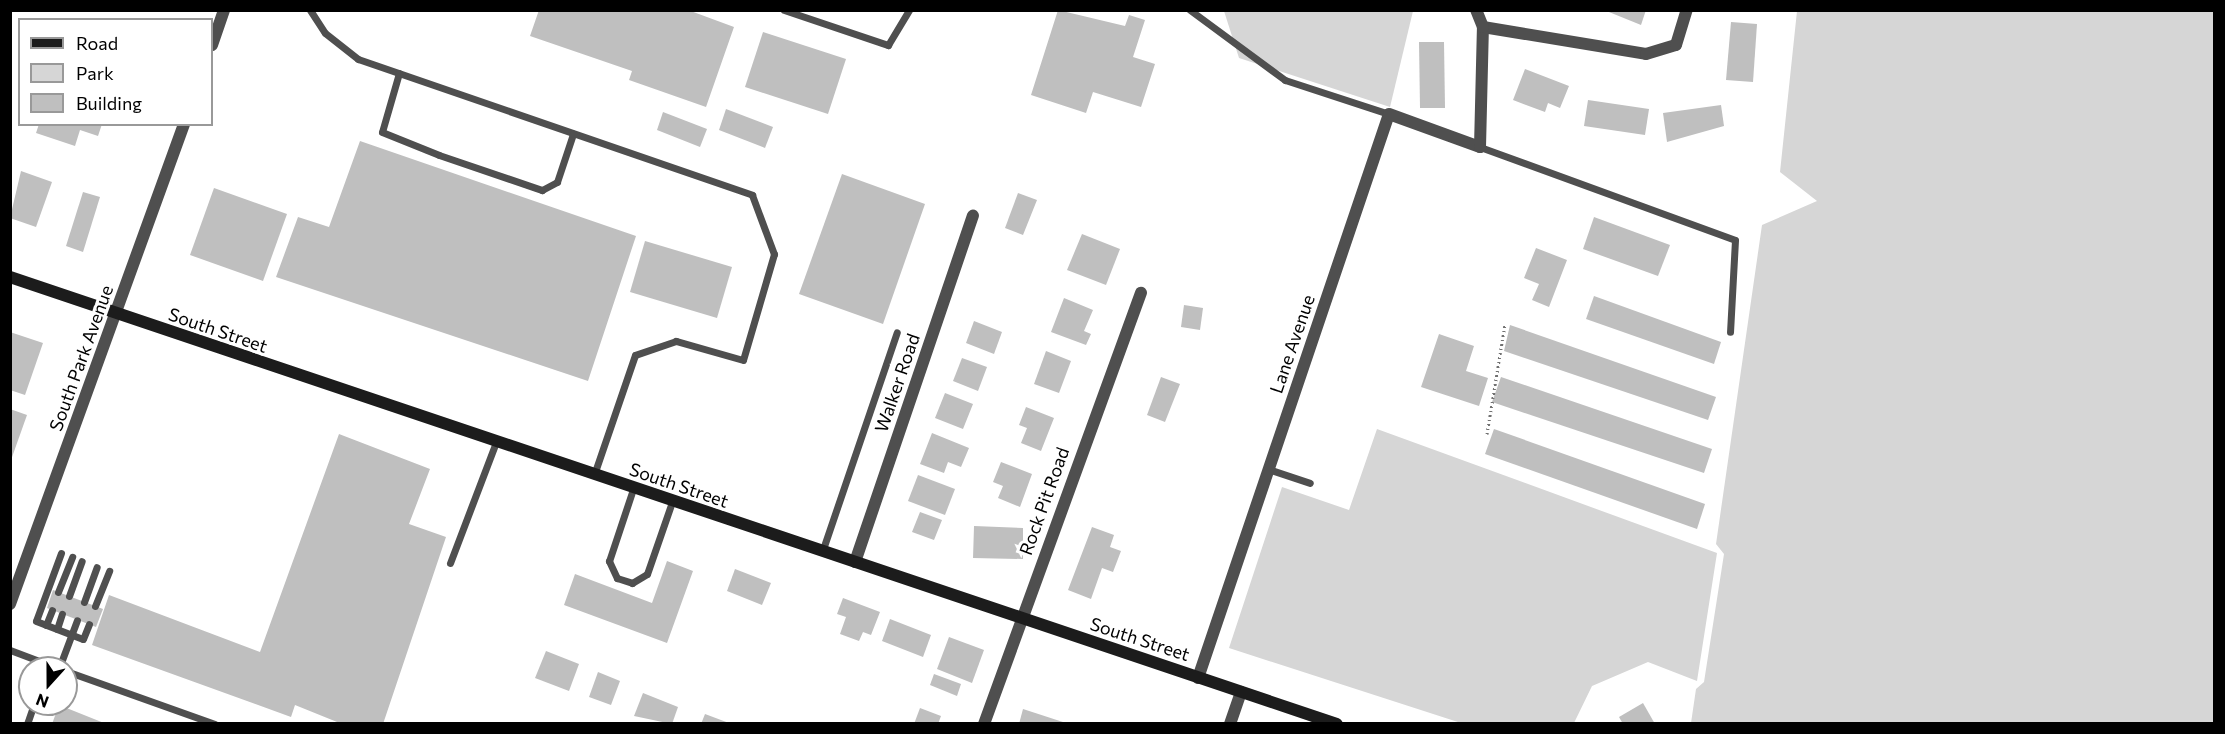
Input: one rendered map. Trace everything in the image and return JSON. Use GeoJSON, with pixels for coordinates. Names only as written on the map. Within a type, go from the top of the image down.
{"type":"FeatureCollection","features":[{"type":"Feature","properties":{"kind":"main road","name":"South Street"},"geometry":{"type":"LineString","coordinates":[[10,277],[116,315],[633,489],[1337,723]]}},
{"type":"Feature","properties":{"kind":"street"},"geometry":{"type":"LineString","coordinates":[[213,42],[224,10]]}},
{"type":"Feature","properties":{"kind":"street"},"geometry":{"type":"LineString","coordinates":[[1389,114],[1480,147],[1483,27],[1476,10]]}},
{"type":"Feature","properties":{"kind":"street"},"geometry":{"type":"LineString","coordinates":[[1483,27],[1646,54],[1676,45],[1687,10]]}},
{"type":"Feature","properties":{"kind":"street","name":"Lane Avenue"},"geometry":{"type":"LineString","coordinates":[[1198,678],[1389,114]]}},
{"type":"Feature","properties":{"kind":"street","name":"South Park Avenue"},"geometry":{"type":"LineString","coordinates":[[10,604],[183,126]]}},
{"type":"Feature","properties":{"kind":"street","name":"Walker Road"},"geometry":{"type":"LineString","coordinates":[[855,562],[973,216]]}},
{"type":"Feature","properties":{"kind":"street","name":"Rock Pit Road"},"geometry":{"type":"LineString","coordinates":[[984,723],[1020,618],[1141,292]]}},
{"type":"Feature","properties":{"kind":"street"},"geometry":{"type":"LineString","coordinates":[[1230,723],[1241,692]]}},
{"type":"Feature","properties":{"kind":"lane"},"geometry":{"type":"LineString","coordinates":[[310,10],[325,33],[358,59],[752,195],[774,254],[743,360],[676,341],[635,355],[594,475]]}},
{"type":"Feature","properties":{"kind":"lane"},"geometry":{"type":"LineString","coordinates":[[784,10],[888,45],[909,10]]}},
{"type":"Feature","properties":{"kind":"lane"},"geometry":{"type":"LineString","coordinates":[[1190,10],[1286,80],[1389,114]]}},
{"type":"Feature","properties":{"kind":"lane"},"geometry":{"type":"LineString","coordinates":[[399,73],[382,132],[439,155],[542,190],[557,182],[573,134]]}},
{"type":"Feature","properties":{"kind":"lane"},"geometry":{"type":"LineString","coordinates":[[1480,147],[1735,240],[1730,332]]}},
{"type":"Feature","properties":{"kind":"lane"},"geometry":{"type":"LineString","coordinates":[[822,552],[897,332]]}},
{"type":"Feature","properties":{"kind":"lane"},"geometry":{"type":"LineString","coordinates":[[450,563],[496,442]]}},
{"type":"Feature","properties":{"kind":"lane"},"geometry":{"type":"LineString","coordinates":[[1268,469],[1310,483]]}},
{"type":"Feature","properties":{"kind":"lane"},"geometry":{"type":"LineString","coordinates":[[633,489],[609,561],[617,578],[632,583],[647,574],[672,502]]}},
{"type":"Feature","properties":{"kind":"lane"},"geometry":{"type":"LineString","coordinates":[[62,553],[36,621],[83,639],[89,624]]}},
{"type":"Feature","properties":{"kind":"lane"},"geometry":{"type":"LineString","coordinates":[[58,592],[72,557]]}},
{"type":"Feature","properties":{"kind":"lane"},"geometry":{"type":"LineString","coordinates":[[69,597],[82,561]]}},
{"type":"Feature","properties":{"kind":"lane"},"geometry":{"type":"LineString","coordinates":[[84,602],[97,567]]}},
{"type":"Feature","properties":{"kind":"lane"},"geometry":{"type":"LineString","coordinates":[[95,606],[109,571]]}},
{"type":"Feature","properties":{"kind":"lane"},"geometry":{"type":"LineString","coordinates":[[46,625],[52,610]]}},
{"type":"Feature","properties":{"kind":"lane"},"geometry":{"type":"LineString","coordinates":[[57,629],[62,614]]}},
{"type":"Feature","properties":{"kind":"lane"},"geometry":{"type":"LineString","coordinates":[[63,656],[77,620]]}},
{"type":"Feature","properties":{"kind":"lane"},"geometry":{"type":"LineString","coordinates":[[10,650],[24,656]]}},
{"type":"Feature","properties":{"kind":"lane"},"geometry":{"type":"LineString","coordinates":[[78,675],[215,723]]}},
{"type":"Feature","properties":{"kind":"path"},"geometry":{"type":"LineString","coordinates":[[1486,434],[1504,324]]}},
{"type":"Feature","properties":{"kind":"green space"},"geometry":{"type":"Polygon","coordinates":[[[1224,11],[1413,11],[1390,107],[1239,58],[1224,11]]]}},
{"type":"Feature","properties":{"kind":"green space"},"geometry":{"type":"Polygon","coordinates":[[[1797,11],[2214,11],[2214,723],[1691,723],[1696,689],[1704,682],[1724,554],[1716,544],[1762,225],[1817,201],[1780,172],[1797,11]]]}},
{"type":"Feature","properties":{"kind":"green space"},"geometry":{"type":"Polygon","coordinates":[[[1377,429],[1717,553],[1697,681],[1648,662],[1592,686],[1574,723],[1461,723],[1229,648],[1282,487],[1349,510],[1377,429]]]}},
{"type":"Feature","properties":{"kind":"building"},"geometry":{"type":"Polygon","coordinates":[[[539,10],[688,10],[734,27],[706,107],[629,80],[632,71],[530,36],[539,10]]]}},
{"type":"Feature","properties":{"kind":"building"},"geometry":{"type":"Polygon","coordinates":[[[1058,10],[1125,26],[1129,15],[1145,20],[1133,57],[1155,64],[1141,107],[1093,92],[1086,113],[1031,95],[1058,10]]]}},
{"type":"Feature","properties":{"kind":"building"},"geometry":{"type":"Polygon","coordinates":[[[1604,10],[1646,10],[1641,25],[1604,10]]]}},
{"type":"Feature","properties":{"kind":"building"},"geometry":{"type":"Polygon","coordinates":[[[1731,22],[1757,24],[1753,82],[1726,80],[1731,22]]]}},
{"type":"Feature","properties":{"kind":"building"},"geometry":{"type":"Polygon","coordinates":[[[763,32],[846,59],[828,114],[745,87],[763,32]]]}},
{"type":"Feature","properties":{"kind":"building"},"geometry":{"type":"Polygon","coordinates":[[[1419,42],[1444,42],[1445,108],[1420,108],[1419,42]]]}},
{"type":"Feature","properties":{"kind":"building"},"geometry":{"type":"Polygon","coordinates":[[[1525,69],[1569,86],[1560,108],[1548,103],[1545,112],[1513,100],[1525,69]]]}},
{"type":"Feature","properties":{"kind":"building"},"geometry":{"type":"Polygon","coordinates":[[[1588,100],[1649,109],[1645,135],[1584,126],[1588,100]]]}},
{"type":"Feature","properties":{"kind":"building"},"geometry":{"type":"Polygon","coordinates":[[[1721,105],[1724,126],[1667,142],[1663,113],[1721,105]]]}},
{"type":"Feature","properties":{"kind":"building"},"geometry":{"type":"Polygon","coordinates":[[[726,109],[773,127],[765,148],[719,130],[726,109]]]}},
{"type":"Feature","properties":{"kind":"building"},"geometry":{"type":"Polygon","coordinates":[[[663,112],[707,129],[700,147],[657,130],[663,112]]]}},
{"type":"Feature","properties":{"kind":"building"},"geometry":{"type":"Polygon","coordinates":[[[38,126],[101,126],[98,136],[80,130],[75,146],[36,133],[38,126]]]}},
{"type":"Feature","properties":{"kind":"building"},"geometry":{"type":"Polygon","coordinates":[[[360,141],[636,236],[588,381],[276,277],[298,217],[329,227],[360,141]]]}},
{"type":"Feature","properties":{"kind":"building"},"geometry":{"type":"Polygon","coordinates":[[[21,171],[52,182],[36,227],[10,218],[21,171]]]}},
{"type":"Feature","properties":{"kind":"building"},"geometry":{"type":"Polygon","coordinates":[[[842,174],[925,204],[883,324],[799,294],[842,174]]]}},
{"type":"Feature","properties":{"kind":"building"},"geometry":{"type":"Polygon","coordinates":[[[214,188],[287,214],[263,281],[190,255],[214,188]]]}},
{"type":"Feature","properties":{"kind":"building"},"geometry":{"type":"Polygon","coordinates":[[[83,192],[100,197],[83,252],[66,246],[83,192]]]}},
{"type":"Feature","properties":{"kind":"building"},"geometry":{"type":"Polygon","coordinates":[[[1018,193],[1037,200],[1023,235],[1005,228],[1018,193]]]}},
{"type":"Feature","properties":{"kind":"building"},"geometry":{"type":"Polygon","coordinates":[[[1594,217],[1670,245],[1658,276],[1583,249],[1594,217]]]}},
{"type":"Feature","properties":{"kind":"building"},"geometry":{"type":"Polygon","coordinates":[[[1082,234],[1120,249],[1106,285],[1067,270],[1082,234]]]}},
{"type":"Feature","properties":{"kind":"building"},"geometry":{"type":"Polygon","coordinates":[[[645,241],[732,267],[717,318],[630,292],[645,241]]]}},
{"type":"Feature","properties":{"kind":"building"},"geometry":{"type":"Polygon","coordinates":[[[1536,248],[1567,260],[1549,307],[1532,300],[1539,284],[1524,278],[1536,248]]]}},
{"type":"Feature","properties":{"kind":"building"},"geometry":{"type":"Polygon","coordinates":[[[1594,296],[1721,342],[1714,364],[1586,319],[1594,296]]]}},
{"type":"Feature","properties":{"kind":"building"},"geometry":{"type":"Polygon","coordinates":[[[1064,298],[1093,310],[1084,331],[1091,334],[1086,345],[1051,332],[1064,298]]]}},
{"type":"Feature","properties":{"kind":"building"},"geometry":{"type":"Polygon","coordinates":[[[1184,305],[1203,308],[1200,330],[1181,327],[1184,305]]]}},
{"type":"Feature","properties":{"kind":"building"},"geometry":{"type":"Polygon","coordinates":[[[974,321],[1002,332],[994,354],[966,343],[974,321]]]}},
{"type":"Feature","properties":{"kind":"building"},"geometry":{"type":"Polygon","coordinates":[[[1510,325],[1716,397],[1708,420],[1504,351],[1510,325]]]}},
{"type":"Feature","properties":{"kind":"building"},"geometry":{"type":"Polygon","coordinates":[[[10,332],[43,343],[25,395],[10,390],[10,332]]]}},
{"type":"Feature","properties":{"kind":"building"},"geometry":{"type":"Polygon","coordinates":[[[1439,334],[1474,346],[1466,371],[1488,378],[1479,406],[1421,387],[1439,334]]]}},
{"type":"Feature","properties":{"kind":"building"},"geometry":{"type":"Polygon","coordinates":[[[1046,351],[1071,361],[1059,393],[1034,384],[1046,351]]]}},
{"type":"Feature","properties":{"kind":"building"},"geometry":{"type":"Polygon","coordinates":[[[962,358],[987,367],[978,391],[953,381],[962,358]]]}},
{"type":"Feature","properties":{"kind":"building"},"geometry":{"type":"Polygon","coordinates":[[[1161,377],[1180,384],[1165,422],[1147,415],[1161,377]]]}},
{"type":"Feature","properties":{"kind":"building"},"geometry":{"type":"Polygon","coordinates":[[[1501,377],[1712,449],[1704,473],[1492,402],[1501,377]]]}},
{"type":"Feature","properties":{"kind":"building"},"geometry":{"type":"Polygon","coordinates":[[[945,393],[973,404],[963,429],[935,418],[945,393]]]}},
{"type":"Feature","properties":{"kind":"building"},"geometry":{"type":"Polygon","coordinates":[[[1026,407],[1054,418],[1041,451],[1021,443],[1027,428],[1019,425],[1026,407]]]}},
{"type":"Feature","properties":{"kind":"building"},"geometry":{"type":"Polygon","coordinates":[[[10,409],[27,415],[11,460],[10,460],[10,409]]]}},
{"type":"Feature","properties":{"kind":"building"},"geometry":{"type":"Polygon","coordinates":[[[1494,429],[1705,504],[1697,529],[1485,454],[1494,429]]]}},
{"type":"Feature","properties":{"kind":"building"},"geometry":{"type":"Polygon","coordinates":[[[932,433],[969,448],[961,467],[948,462],[944,473],[920,464],[932,433]]]}},
{"type":"Feature","properties":{"kind":"building"},"geometry":{"type":"Polygon","coordinates":[[[339,434],[430,469],[409,524],[446,537],[383,724],[342,724],[295,705],[291,717],[92,645],[109,595],[260,652],[339,434]]]}},
{"type":"Feature","properties":{"kind":"building"},"geometry":{"type":"Polygon","coordinates":[[[1001,462],[1032,474],[1020,507],[998,498],[1003,486],[993,482],[1001,462]]]}},
{"type":"Feature","properties":{"kind":"building"},"geometry":{"type":"Polygon","coordinates":[[[918,475],[955,489],[945,515],[908,501],[918,475]]]}},
{"type":"Feature","properties":{"kind":"building"},"geometry":{"type":"Polygon","coordinates":[[[920,512],[942,520],[934,540],[912,532],[920,512]]]}},
{"type":"Feature","properties":{"kind":"building"},"geometry":{"type":"Polygon","coordinates":[[[974,526],[1023,528],[1023,559],[973,558],[974,526]]]}},
{"type":"Feature","properties":{"kind":"building"},"geometry":{"type":"Polygon","coordinates":[[[1092,527],[1114,535],[1110,547],[1121,551],[1113,572],[1102,568],[1091,599],[1068,590],[1092,527]]]}},
{"type":"Feature","properties":{"kind":"building"},"geometry":{"type":"Polygon","coordinates":[[[667,561],[693,571],[667,643],[564,605],[575,574],[652,603],[667,561]]]}},
{"type":"Feature","properties":{"kind":"building"},"geometry":{"type":"Polygon","coordinates":[[[735,569],[771,583],[762,605],[727,591],[735,569]]]}},
{"type":"Feature","properties":{"kind":"building"},"geometry":{"type":"Polygon","coordinates":[[[53,590],[103,609],[96,627],[47,608],[53,590]]]}},
{"type":"Feature","properties":{"kind":"building"},"geometry":{"type":"Polygon","coordinates":[[[843,598],[880,612],[871,635],[863,632],[859,641],[840,634],[846,617],[837,614],[843,598]]]}},
{"type":"Feature","properties":{"kind":"building"},"geometry":{"type":"Polygon","coordinates":[[[890,619],[931,635],[923,657],[882,641],[890,619]]]}},
{"type":"Feature","properties":{"kind":"building"},"geometry":{"type":"Polygon","coordinates":[[[949,637],[984,650],[972,683],[937,669],[949,637]]]}},
{"type":"Feature","properties":{"kind":"building"},"geometry":{"type":"Polygon","coordinates":[[[546,651],[579,664],[569,691],[535,678],[546,651]]]}},
{"type":"Feature","properties":{"kind":"building"},"geometry":{"type":"Polygon","coordinates":[[[598,672],[620,681],[611,705],[589,697],[598,672]]]}},
{"type":"Feature","properties":{"kind":"building"},"geometry":{"type":"Polygon","coordinates":[[[934,674],[961,684],[957,696],[930,685],[934,674]]]}},
{"type":"Feature","properties":{"kind":"building"},"geometry":{"type":"Polygon","coordinates":[[[643,693],[678,707],[672,724],[634,716],[643,693]]]}},
{"type":"Feature","properties":{"kind":"building"},"geometry":{"type":"Polygon","coordinates":[[[1643,703],[1655,724],[1623,724],[1619,717],[1643,703]]]}},
{"type":"Feature","properties":{"kind":"building"},"geometry":{"type":"Polygon","coordinates":[[[920,708],[941,716],[938,724],[914,724],[920,708]]]}},
{"type":"Feature","properties":{"kind":"building"},"geometry":{"type":"Polygon","coordinates":[[[1023,709],[1066,723],[1066,724],[1019,724],[1023,709]]]}},
{"type":"Feature","properties":{"kind":"building"},"geometry":{"type":"Polygon","coordinates":[[[78,713],[104,723],[104,724],[52,724],[55,716],[78,716],[78,713]]]}},
{"type":"Feature","properties":{"kind":"building"},"geometry":{"type":"Polygon","coordinates":[[[705,714],[729,723],[729,724],[701,724],[705,714]]]}}]}
